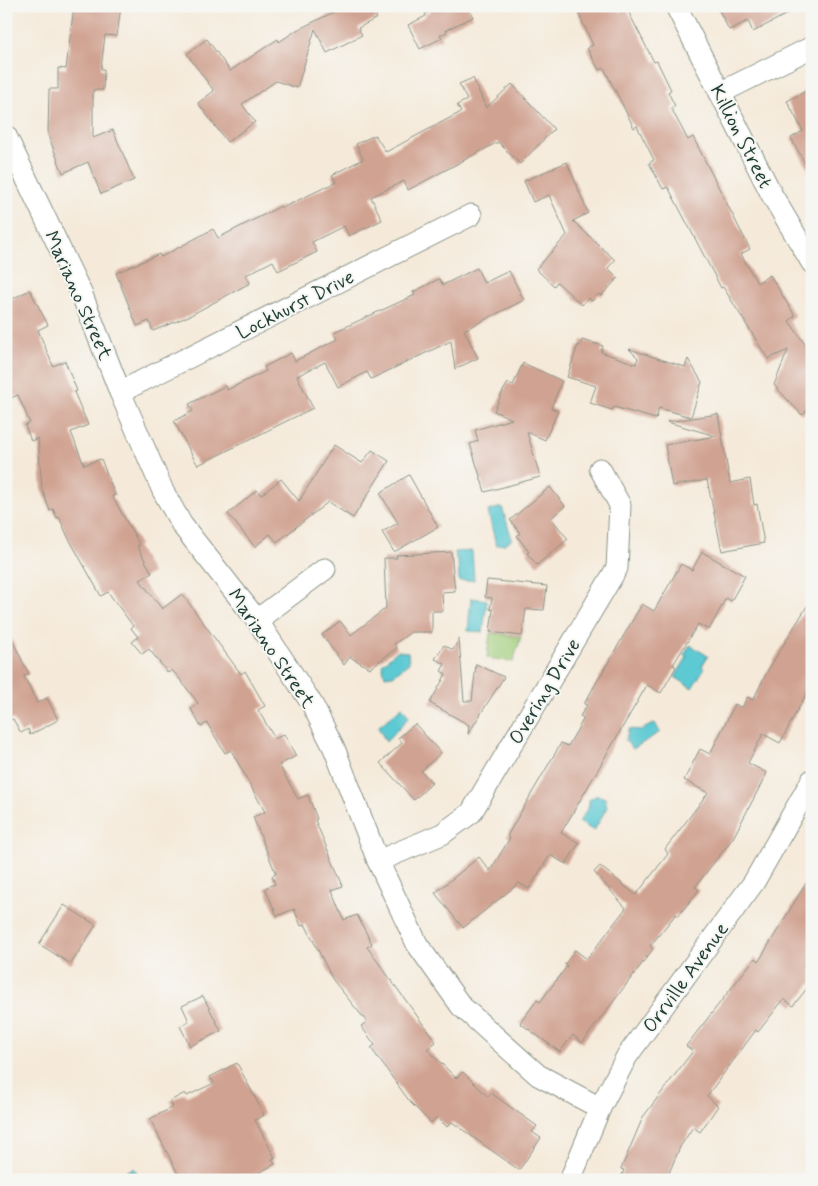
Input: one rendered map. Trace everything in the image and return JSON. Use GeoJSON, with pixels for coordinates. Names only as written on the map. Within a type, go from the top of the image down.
{"type":"FeatureCollection","features":[{"type":"Feature","properties":{"kind":"street","name":"Killion Street"},"geometry":{"type":"LineString","coordinates":[[676,6],[772,195],[812,263]]}},
{"type":"Feature","properties":{"kind":"street"},"geometry":{"type":"LineString","coordinates":[[720,93],[812,47]]}},
{"type":"Feature","properties":{"kind":"street","name":"Mariano Street"},"geometry":{"type":"LineString","coordinates":[[6,136],[82,296],[120,392],[163,491],[182,525],[256,620],[316,713],[334,748],[378,861],[417,944],[460,1006],[538,1074],[600,1108]]}},
{"type":"Feature","properties":{"kind":"street","name":"Lockhurst Drive"},"geometry":{"type":"LineString","coordinates":[[120,392],[471,215]]}},
{"type":"Feature","properties":{"kind":"street","name":"Overing Drive"},"geometry":{"type":"LineString","coordinates":[[378,861],[442,834],[471,813],[617,568],[620,504],[600,469]]}},
{"type":"Feature","properties":{"kind":"street"},"geometry":{"type":"LineString","coordinates":[[256,620],[325,569]]}},
{"type":"Feature","properties":{"kind":"street","name":"Orrville Avenue"},"geometry":{"type":"LineString","coordinates":[[570,1180],[600,1108],[627,1056],[754,882],[812,780]]}},
{"type":"Feature","properties":{"kind":"green space"},"geometry":{"type":"Polygon","coordinates":[[[490,633],[521,637],[513,662],[487,658],[490,633]]]}},
{"type":"Feature","properties":{"kind":"water"},"geometry":{"type":"Polygon","coordinates":[[[502,507],[512,539],[505,544],[496,545],[488,511],[502,507]]]}},
{"type":"Feature","properties":{"kind":"water"},"geometry":{"type":"Polygon","coordinates":[[[472,551],[474,580],[459,581],[458,560],[456,559],[455,552],[472,551]]]}},
{"type":"Feature","properties":{"kind":"water"},"geometry":{"type":"Polygon","coordinates":[[[471,598],[487,600],[483,632],[468,631],[471,598]]]}},
{"type":"Feature","properties":{"kind":"water"},"geometry":{"type":"Polygon","coordinates":[[[690,645],[708,656],[702,666],[704,669],[692,688],[675,677],[687,657],[684,655],[690,645]]]}},
{"type":"Feature","properties":{"kind":"water"},"geometry":{"type":"Polygon","coordinates":[[[397,651],[408,652],[409,663],[393,675],[385,676],[382,664],[397,651]]]}},
{"type":"Feature","properties":{"kind":"water"},"geometry":{"type":"Polygon","coordinates":[[[402,707],[409,717],[386,742],[378,727],[402,707]]]}},
{"type":"Feature","properties":{"kind":"water"},"geometry":{"type":"Polygon","coordinates":[[[655,723],[660,732],[633,749],[625,740],[629,729],[641,730],[655,723]]]}},
{"type":"Feature","properties":{"kind":"water"},"geometry":{"type":"Polygon","coordinates":[[[597,795],[605,798],[607,807],[594,831],[579,822],[589,806],[589,800],[597,795]]]}},
{"type":"Feature","properties":{"kind":"water"},"geometry":{"type":"Polygon","coordinates":[[[134,1168],[140,1180],[114,1180],[113,1178],[134,1168]]]}},
{"type":"Feature","properties":{"kind":"building"},"geometry":{"type":"Polygon","coordinates":[[[74,6],[121,6],[117,36],[105,35],[101,69],[104,69],[103,90],[93,90],[93,138],[113,130],[134,180],[101,194],[88,162],[63,173],[48,135],[49,89],[58,89],[58,68],[66,69],[74,6]]]}},
{"type":"Feature","properties":{"kind":"building"},"geometry":{"type":"Polygon","coordinates":[[[346,6],[371,6],[377,18],[358,28],[362,35],[327,53],[315,29],[297,88],[276,81],[242,104],[255,122],[227,142],[198,103],[214,91],[187,54],[207,39],[230,71],[278,39],[279,42],[297,30],[346,6]]]}},
{"type":"Feature","properties":{"kind":"building"},"geometry":{"type":"Polygon","coordinates":[[[429,6],[468,6],[473,17],[446,30],[447,32],[440,35],[442,38],[420,49],[408,25],[426,16],[425,14],[431,11],[429,6]]]}},
{"type":"Feature","properties":{"kind":"building"},"geometry":{"type":"Polygon","coordinates":[[[575,6],[618,6],[620,12],[627,9],[654,62],[657,61],[671,90],[668,92],[675,106],[671,108],[688,140],[693,137],[750,249],[741,254],[757,283],[770,275],[795,316],[789,321],[812,354],[812,406],[802,415],[774,385],[788,350],[768,359],[723,287],[721,288],[668,187],[663,189],[649,163],[654,160],[637,126],[634,128],[604,68],[599,70],[587,48],[593,45],[575,6]]]}},
{"type":"Feature","properties":{"kind":"building"},"geometry":{"type":"Polygon","coordinates":[[[717,6],[802,6],[753,32],[748,21],[729,30],[717,6]]]}},
{"type":"Feature","properties":{"kind":"building"},"geometry":{"type":"Polygon","coordinates":[[[473,78],[486,108],[512,84],[554,129],[520,164],[498,142],[408,190],[404,181],[371,197],[382,220],[349,236],[344,226],[312,242],[317,252],[278,271],[273,261],[246,275],[250,283],[189,316],[153,331],[149,321],[137,326],[116,273],[159,254],[161,257],[213,229],[218,238],[281,206],[282,208],[336,182],[332,175],[363,159],[356,144],[375,135],[386,152],[461,112],[457,105],[467,100],[459,84],[473,78]]]}},
{"type":"Feature","properties":{"kind":"building"},"geometry":{"type":"Polygon","coordinates":[[[812,88],[812,176],[791,138],[803,131],[787,101],[812,88]]]}},
{"type":"Feature","properties":{"kind":"building"},"geometry":{"type":"Polygon","coordinates":[[[567,162],[588,213],[573,221],[615,260],[608,268],[618,278],[601,296],[599,294],[592,301],[588,298],[582,305],[557,282],[554,286],[536,269],[567,235],[549,195],[533,202],[524,181],[567,162]]]}},
{"type":"Feature","properties":{"kind":"building"},"geometry":{"type":"Polygon","coordinates":[[[477,268],[484,283],[509,271],[524,300],[464,330],[478,358],[455,369],[451,341],[371,379],[367,372],[338,387],[325,362],[297,376],[313,408],[198,465],[174,421],[193,411],[189,404],[225,386],[227,390],[266,371],[264,367],[291,353],[295,361],[338,339],[334,332],[415,295],[413,292],[439,279],[443,285],[477,268]]]}},
{"type":"Feature","properties":{"kind":"building"},"geometry":{"type":"Polygon","coordinates":[[[30,290],[48,325],[38,330],[53,366],[65,361],[77,391],[74,392],[88,425],[71,432],[84,465],[101,459],[115,495],[112,496],[140,545],[137,546],[152,573],[140,580],[162,609],[182,594],[241,674],[245,671],[265,706],[258,710],[275,739],[284,734],[296,756],[279,765],[298,799],[308,795],[317,819],[315,820],[343,886],[332,890],[344,920],[357,915],[372,944],[367,947],[436,1042],[427,1049],[456,1078],[463,1072],[488,1097],[491,1093],[537,1126],[532,1132],[541,1138],[519,1170],[452,1122],[447,1127],[437,1117],[431,1123],[410,1102],[371,1048],[375,1045],[361,1026],[367,1022],[333,980],[305,924],[301,926],[294,909],[277,916],[265,888],[275,884],[272,876],[276,874],[253,817],[265,812],[231,750],[225,753],[207,723],[201,727],[191,709],[198,703],[172,670],[168,673],[149,649],[142,654],[132,642],[138,637],[131,628],[133,626],[108,592],[101,596],[59,517],[57,518],[53,509],[50,511],[42,489],[38,438],[31,441],[25,425],[30,423],[18,395],[6,400],[6,382],[12,380],[6,366],[6,302],[30,290]]]}},
{"type":"Feature","properties":{"kind":"building"},"geometry":{"type":"Polygon","coordinates":[[[582,340],[603,346],[601,352],[636,364],[638,358],[629,349],[685,367],[688,359],[702,382],[691,417],[659,408],[656,419],[614,407],[612,410],[590,403],[596,386],[567,377],[578,345],[580,346],[582,340]]]}},
{"type":"Feature","properties":{"kind":"building"},"geometry":{"type":"Polygon","coordinates":[[[523,363],[562,381],[551,408],[558,411],[545,440],[527,432],[540,477],[485,492],[470,444],[478,441],[475,430],[512,419],[494,411],[508,383],[513,385],[523,363]]]}},
{"type":"Feature","properties":{"kind":"building"},"geometry":{"type":"Polygon","coordinates":[[[718,414],[730,483],[750,479],[754,505],[757,504],[764,543],[722,551],[707,480],[672,486],[665,445],[716,436],[667,422],[718,414]]]}},
{"type":"Feature","properties":{"kind":"building"},"geometry":{"type":"Polygon","coordinates":[[[334,445],[362,463],[372,450],[389,461],[353,518],[328,502],[277,542],[270,534],[255,547],[228,514],[257,490],[261,495],[281,479],[299,501],[334,445]]]}},
{"type":"Feature","properties":{"kind":"building"},"geometry":{"type":"Polygon","coordinates":[[[409,475],[438,527],[394,552],[382,532],[398,523],[380,493],[409,475]]]}},
{"type":"Feature","properties":{"kind":"building"},"geometry":{"type":"Polygon","coordinates":[[[550,487],[565,506],[551,518],[568,539],[537,565],[527,553],[529,552],[517,536],[520,533],[510,520],[550,487]]]}},
{"type":"Feature","properties":{"kind":"building"},"geometry":{"type":"Polygon","coordinates":[[[451,552],[455,591],[442,592],[443,611],[432,611],[432,632],[411,632],[394,644],[397,648],[370,668],[350,657],[344,665],[322,635],[340,621],[351,635],[386,608],[384,558],[397,558],[396,555],[451,552]]]}},
{"type":"Feature","properties":{"kind":"building"},"geometry":{"type":"Polygon","coordinates":[[[702,552],[745,576],[731,601],[726,598],[709,630],[698,624],[673,665],[676,667],[661,693],[647,685],[561,833],[579,843],[566,864],[550,855],[529,889],[519,883],[463,928],[435,893],[479,857],[490,871],[510,838],[507,836],[561,743],[568,746],[584,718],[580,716],[587,705],[584,704],[642,604],[654,611],[681,564],[692,570],[702,552]]]}},
{"type":"Feature","properties":{"kind":"building"},"geometry":{"type":"Polygon","coordinates":[[[487,580],[547,586],[544,610],[526,609],[522,636],[490,632],[493,610],[490,609],[492,598],[485,597],[487,580]]]}},
{"type":"Feature","properties":{"kind":"building"},"geometry":{"type":"Polygon","coordinates":[[[812,598],[812,683],[780,743],[763,734],[748,763],[767,773],[733,838],[695,887],[699,890],[678,916],[676,914],[650,946],[653,949],[582,1043],[573,1035],[560,1052],[520,1023],[537,1000],[540,1002],[567,966],[565,964],[575,950],[587,959],[626,908],[594,872],[600,866],[636,895],[668,854],[665,849],[708,793],[684,780],[700,749],[710,754],[735,704],[742,708],[747,697],[753,700],[768,670],[812,598]]]}},
{"type":"Feature","properties":{"kind":"building"},"geometry":{"type":"Polygon","coordinates":[[[6,628],[29,674],[24,676],[37,703],[47,698],[58,720],[30,735],[28,729],[21,733],[13,719],[6,722],[6,628]]]}},
{"type":"Feature","properties":{"kind":"building"},"geometry":{"type":"Polygon","coordinates":[[[459,639],[464,701],[472,701],[476,664],[504,677],[468,734],[469,725],[430,703],[446,674],[441,671],[445,664],[435,659],[444,645],[453,650],[459,639]]]}},
{"type":"Feature","properties":{"kind":"building"},"geometry":{"type":"Polygon","coordinates":[[[415,724],[441,753],[421,771],[432,783],[414,800],[380,763],[402,743],[398,738],[415,724]]]}},
{"type":"Feature","properties":{"kind":"building"},"geometry":{"type":"Polygon","coordinates":[[[812,873],[812,982],[793,1006],[784,999],[758,1032],[756,1030],[707,1096],[718,1106],[700,1132],[693,1127],[680,1147],[666,1180],[620,1180],[624,1170],[621,1169],[643,1117],[693,1051],[686,1046],[755,958],[759,961],[812,873]]]}},
{"type":"Feature","properties":{"kind":"building"},"geometry":{"type":"Polygon","coordinates":[[[64,905],[96,925],[71,964],[39,944],[64,905]]]}},
{"type":"Feature","properties":{"kind":"building"},"geometry":{"type":"Polygon","coordinates":[[[203,996],[221,1031],[190,1046],[180,1026],[189,1021],[182,1006],[203,996]]]}},
{"type":"Feature","properties":{"kind":"building"},"geometry":{"type":"Polygon","coordinates":[[[237,1063],[264,1115],[255,1120],[275,1158],[272,1159],[275,1164],[245,1180],[181,1180],[150,1119],[173,1107],[170,1101],[185,1093],[187,1096],[214,1083],[210,1077],[237,1063]]]}}]}
